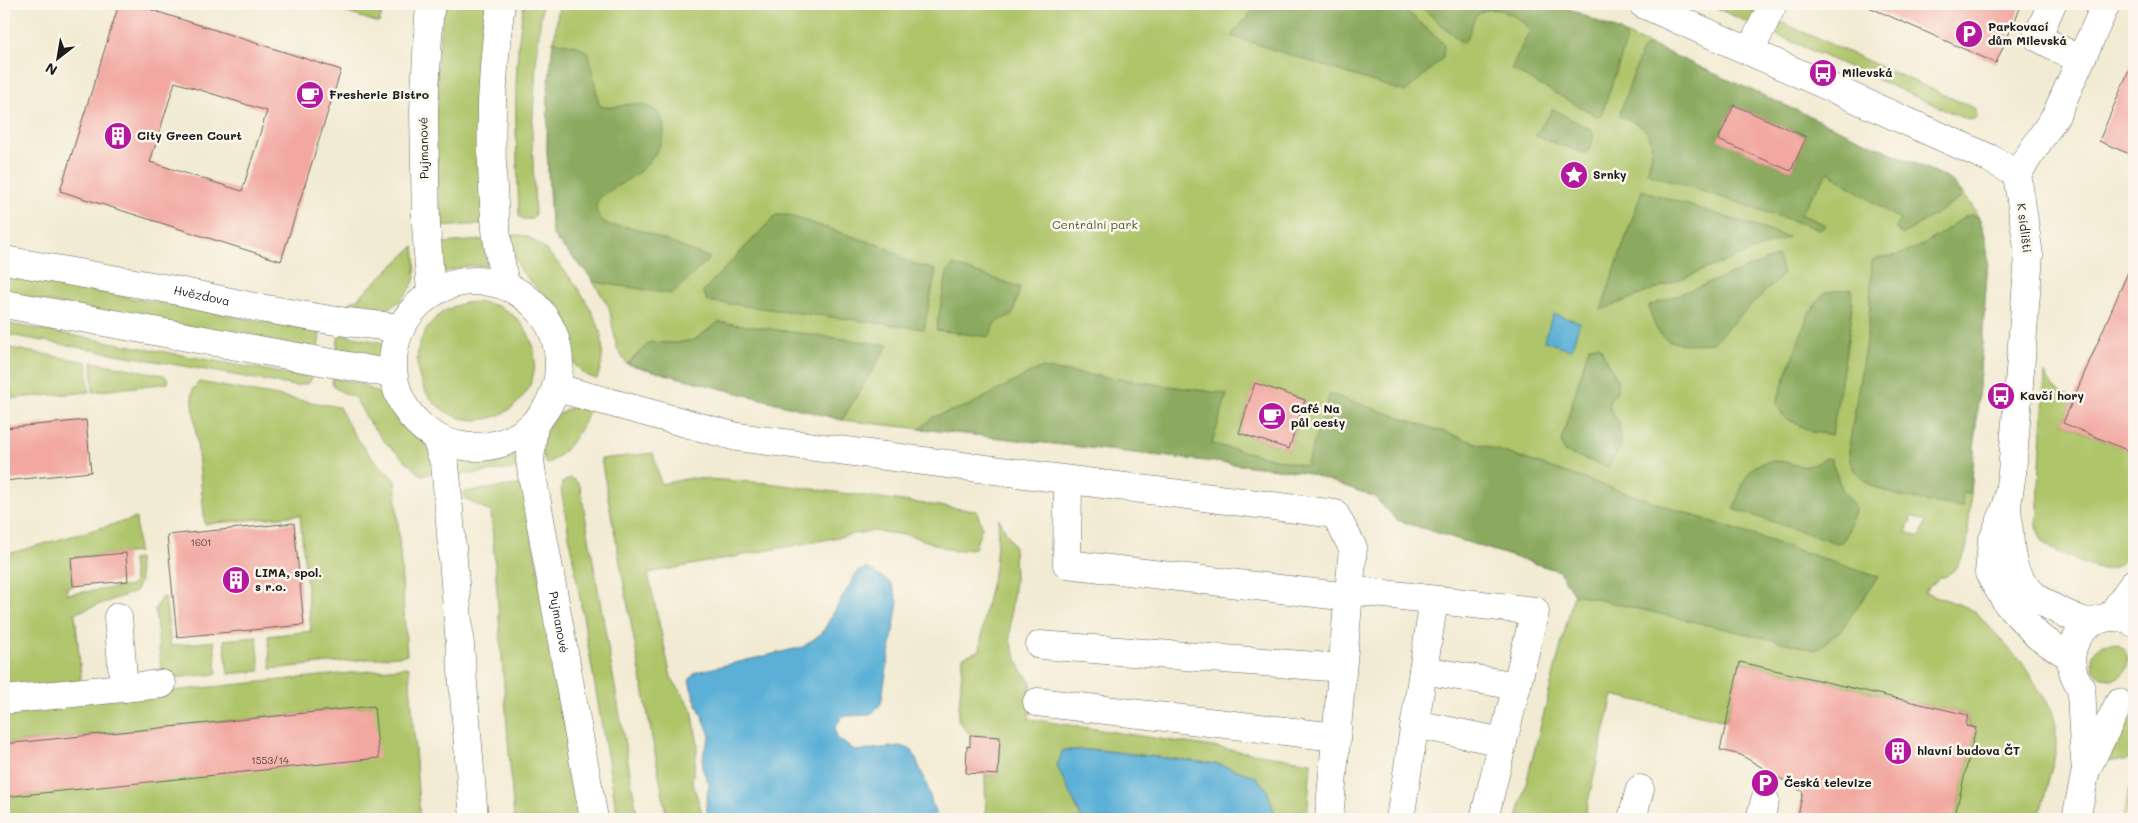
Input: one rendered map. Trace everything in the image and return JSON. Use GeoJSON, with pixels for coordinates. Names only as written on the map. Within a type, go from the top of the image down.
{"type":"FeatureCollection","features":[{"type":"Feature","properties":{"kind":"street","name":"Pujmanové"},"geometry":{"type":"LineString","coordinates":[[431,293],[426,225],[424,111],[429,17],[432,4]]}},
{"type":"Feature","properties":{"kind":"street"},"geometry":{"type":"LineString","coordinates":[[501,4],[494,57],[492,169],[496,231],[506,286]]}},
{"type":"Feature","properties":{"kind":"street"},"geometry":{"type":"LineString","coordinates":[[1750,51],[1773,4]]}},
{"type":"Feature","properties":{"kind":"street"},"geometry":{"type":"LineString","coordinates":[[2052,4],[2037,37],[2080,60]]}},
{"type":"Feature","properties":{"kind":"street"},"geometry":{"type":"LineString","coordinates":[[1658,7],[1750,51],[1989,158],[2017,174],[2056,115],[2106,4]]}},
{"type":"Feature","properties":{"kind":"street","name":"K sídlišti"},"geometry":{"type":"LineString","coordinates":[[2017,174],[2029,254],[2012,473],[2007,505],[1992,542],[1989,573],[2007,603],[2038,637],[2070,657]]}},
{"type":"Feature","properties":{"kind":"street","name":"Hvězdova"},"geometry":{"type":"LineString","coordinates":[[4,260],[303,315],[400,328]]}},
{"type":"Feature","properties":{"kind":"street"},"geometry":{"type":"LineString","coordinates":[[480,280],[506,286],[532,302],[551,327],[560,357],[556,388],[534,425],[512,440],[487,447],[461,447],[436,438],[415,421],[400,399],[393,374],[400,328],[431,293],[455,283],[480,280]]}},
{"type":"Feature","properties":{"kind":"street"},"geometry":{"type":"LineString","coordinates":[[4,304],[393,374]]}},
{"type":"Feature","properties":{"kind":"street"},"geometry":{"type":"LineString","coordinates":[[556,388],[737,436],[1335,514],[1353,548],[1329,819]]}},
{"type":"Feature","properties":{"kind":"street","name":"Pujmanové"},"geometry":{"type":"LineString","coordinates":[[534,425],[530,460],[532,475],[594,819]]}},
{"type":"Feature","properties":{"kind":"street"},"geometry":{"type":"LineString","coordinates":[[436,438],[445,465],[447,485],[474,819]]}},
{"type":"Feature","properties":{"kind":"street"},"geometry":{"type":"LineString","coordinates":[[1068,480],[1067,564],[1349,594],[1434,600],[1535,611],[1484,819]]}},
{"type":"Feature","properties":{"kind":"street","name":"K sídlišti"},"geometry":{"type":"LineString","coordinates":[[2007,505],[2014,564],[2025,586],[2048,606],[2111,622]]}},
{"type":"Feature","properties":{"kind":"street"},"geometry":{"type":"LineString","coordinates":[[2076,819],[2086,770],[2081,688],[2073,673],[2070,657],[2073,644],[2080,633],[2111,622],[2134,583]]}},
{"type":"Feature","properties":{"kind":"street"},"geometry":{"type":"LineString","coordinates":[[1400,819],[1434,600]]}},
{"type":"Feature","properties":{"kind":"street"},"geometry":{"type":"LineString","coordinates":[[118,618],[124,688]]}},
{"type":"Feature","properties":{"kind":"street"},"geometry":{"type":"LineString","coordinates":[[1040,645],[1342,668]]}},
{"type":"Feature","properties":{"kind":"street"},"geometry":{"type":"LineString","coordinates":[[1423,670],[1516,686]]}},
{"type":"Feature","properties":{"kind":"street"},"geometry":{"type":"LineString","coordinates":[[4,700],[162,684]]}},
{"type":"Feature","properties":{"kind":"street"},"geometry":{"type":"LineString","coordinates":[[2081,688],[2098,700],[2127,700]]}},
{"type":"Feature","properties":{"kind":"street"},"geometry":{"type":"LineString","coordinates":[[2086,770],[2127,700]]}},
{"type":"Feature","properties":{"kind":"street"},"geometry":{"type":"LineString","coordinates":[[1037,702],[1336,737]]}},
{"type":"Feature","properties":{"kind":"street"},"geometry":{"type":"LineString","coordinates":[[1415,724],[1503,742]]}},
{"type":"Feature","properties":{"kind":"street"},"geometry":{"type":"LineString","coordinates":[[1632,819],[1640,789]]}},
{"type":"Feature","properties":{"kind":"green space"},"geometry":{"type":"Polygon","coordinates":[[[320,4],[385,4],[379,23],[320,4]]]}},
{"type":"Feature","properties":{"kind":"green space"},"geometry":{"type":"Polygon","coordinates":[[[443,4],[489,4],[483,224],[440,227],[433,109],[443,4]]]}},
{"type":"Feature","properties":{"kind":"green space"},"geometry":{"type":"Polygon","coordinates":[[[524,4],[542,4],[532,134],[535,215],[532,219],[523,219],[519,216],[516,136],[517,56],[524,4]]]}},
{"type":"Feature","properties":{"kind":"green space","name":"Centrální park"},"geometry":{"type":"Polygon","coordinates":[[[559,4],[1558,4],[1943,176],[1957,187],[1975,210],[1983,227],[1988,260],[1967,546],[1964,555],[1954,570],[1945,577],[1940,577],[1924,592],[1976,612],[2023,664],[2052,710],[2056,725],[2056,751],[2039,819],[1954,819],[1976,728],[1968,726],[1968,715],[1741,662],[1726,721],[1613,695],[1584,819],[1517,819],[1574,594],[1559,571],[1397,520],[1396,478],[1304,472],[842,420],[627,364],[617,349],[609,307],[587,272],[556,240],[551,226],[547,151],[548,89],[559,4]],[[1733,105],[1719,140],[1791,171],[1806,137],[1733,105]],[[1255,384],[1239,433],[1289,449],[1305,400],[1255,384]],[[1912,516],[1906,532],[1920,537],[1926,522],[1912,516]]]}},
{"type":"Feature","properties":{"kind":"green space"},"geometry":{"type":"Polygon","coordinates":[[[1258,4],[1399,4],[1444,44],[1443,58],[1405,92],[1231,36],[1258,4]]]}},
{"type":"Feature","properties":{"kind":"green space"},"geometry":{"type":"Polygon","coordinates":[[[1418,4],[1558,4],[1622,32],[1626,37],[1626,43],[1601,116],[1597,116],[1511,69],[1530,30],[1512,15],[1497,10],[1489,9],[1482,11],[1476,16],[1467,37],[1462,43],[1418,4]]]}},
{"type":"Feature","properties":{"kind":"green space"},"geometry":{"type":"Polygon","coordinates":[[[1707,4],[1740,4],[1974,108],[1977,115],[1974,119],[1968,120],[1707,4]]]}},
{"type":"Feature","properties":{"kind":"green space"},"geometry":{"type":"Polygon","coordinates":[[[553,41],[578,46],[589,53],[599,105],[611,107],[629,104],[643,105],[658,114],[663,121],[662,139],[654,156],[637,173],[600,198],[596,208],[601,219],[609,225],[638,229],[710,258],[672,294],[595,282],[552,234],[547,151],[548,89],[553,41]]]}},
{"type":"Feature","properties":{"kind":"green space"},"geometry":{"type":"Polygon","coordinates":[[[1651,45],[1943,176],[1953,182],[1961,192],[1961,198],[1902,235],[1896,228],[1900,220],[1828,172],[1800,214],[1826,225],[1821,230],[1647,173],[1652,152],[1650,137],[1639,125],[1619,116],[1641,52],[1645,47],[1651,45]],[[1733,105],[1719,140],[1791,171],[1806,137],[1733,105]]]}},
{"type":"Feature","properties":{"kind":"green space"},"geometry":{"type":"Polygon","coordinates":[[[1553,109],[1591,130],[1594,136],[1588,151],[1584,153],[1535,136],[1553,109]]]}},
{"type":"Feature","properties":{"kind":"green space"},"geometry":{"type":"Polygon","coordinates":[[[1642,190],[1788,237],[1601,310],[1642,190]]]}},
{"type":"Feature","properties":{"kind":"green space"},"geometry":{"type":"Polygon","coordinates":[[[776,215],[787,215],[885,247],[908,262],[936,270],[924,329],[707,301],[703,291],[776,215]]]}},
{"type":"Feature","properties":{"kind":"green space"},"geometry":{"type":"Polygon","coordinates":[[[1966,216],[1978,217],[1985,236],[1988,260],[1971,494],[1963,493],[1962,507],[1904,497],[1874,486],[1854,470],[1851,464],[1849,447],[1869,321],[1872,261],[1881,257],[1898,255],[1916,248],[1966,216]]]}},
{"type":"Feature","properties":{"kind":"green space"},"geometry":{"type":"Polygon","coordinates":[[[513,235],[525,236],[547,251],[570,277],[589,306],[600,331],[602,343],[602,361],[597,379],[585,375],[575,365],[559,316],[547,299],[521,271],[512,251],[510,237],[513,235]]]}},
{"type":"Feature","properties":{"kind":"green space"},"geometry":{"type":"Polygon","coordinates":[[[484,240],[487,266],[467,266],[444,272],[441,243],[484,240]]]}},
{"type":"Feature","properties":{"kind":"green space"},"geometry":{"type":"Polygon","coordinates":[[[414,246],[414,280],[412,286],[399,302],[385,310],[369,312],[343,310],[346,305],[358,298],[414,246]]]}},
{"type":"Feature","properties":{"kind":"green space"},"geometry":{"type":"Polygon","coordinates":[[[1778,256],[1783,274],[1712,343],[1688,344],[1670,341],[1657,329],[1649,306],[1778,256]]]}},
{"type":"Feature","properties":{"kind":"green space"},"geometry":{"type":"Polygon","coordinates":[[[953,265],[1020,287],[1013,314],[995,323],[989,337],[936,330],[947,273],[953,265]]]}},
{"type":"Feature","properties":{"kind":"green space"},"geometry":{"type":"Polygon","coordinates":[[[4,275],[320,332],[318,350],[4,294],[4,275]]]}},
{"type":"Feature","properties":{"kind":"green space"},"geometry":{"type":"Polygon","coordinates":[[[1852,289],[1851,321],[1832,435],[1812,432],[1784,417],[1776,403],[1808,315],[1825,292],[1852,289]]]}},
{"type":"Feature","properties":{"kind":"green space"},"geometry":{"type":"Polygon","coordinates":[[[476,302],[499,306],[518,319],[531,338],[535,361],[531,384],[518,403],[499,416],[476,420],[453,416],[434,403],[421,384],[417,361],[421,338],[434,319],[453,306],[476,302]]]}},
{"type":"Feature","properties":{"kind":"green space"},"geometry":{"type":"Polygon","coordinates":[[[719,322],[888,345],[842,420],[627,364],[650,342],[675,343],[694,340],[719,322]]]}},
{"type":"Feature","properties":{"kind":"green space"},"geometry":{"type":"Polygon","coordinates":[[[4,323],[298,376],[309,374],[312,378],[309,383],[295,386],[4,334],[4,323]]]}},
{"type":"Feature","properties":{"kind":"green space"},"geometry":{"type":"Polygon","coordinates":[[[339,334],[384,343],[381,360],[336,352],[339,334]]]}},
{"type":"Feature","properties":{"kind":"green space"},"geometry":{"type":"Polygon","coordinates":[[[1599,345],[1617,379],[1617,391],[1609,402],[1610,409],[1619,423],[1621,447],[1608,467],[1564,452],[1561,441],[1589,346],[1599,345]]]}},
{"type":"Feature","properties":{"kind":"green space"},"geometry":{"type":"Polygon","coordinates":[[[4,347],[87,362],[89,392],[4,399],[4,347]]]}},
{"type":"Feature","properties":{"kind":"green space"},"geometry":{"type":"Polygon","coordinates":[[[92,362],[164,375],[168,383],[93,392],[92,362]]]}},
{"type":"Feature","properties":{"kind":"green space"},"geometry":{"type":"Polygon","coordinates":[[[1040,368],[1227,394],[1212,444],[1306,466],[1330,394],[1878,577],[1841,630],[1816,650],[1574,594],[1559,571],[1397,520],[1373,496],[1304,472],[920,429],[933,417],[970,405],[1040,368]]]}},
{"type":"Feature","properties":{"kind":"green space"},"geometry":{"type":"Polygon","coordinates":[[[2045,373],[2052,386],[2074,398],[2063,423],[2134,453],[2135,519],[2132,544],[2129,553],[2123,561],[2109,569],[2093,567],[2051,548],[2045,544],[2039,534],[2037,523],[2045,373]]]}},
{"type":"Feature","properties":{"kind":"green space"},"geometry":{"type":"Polygon","coordinates":[[[333,378],[360,383],[384,396],[397,408],[429,449],[433,469],[431,472],[427,475],[421,475],[383,440],[369,422],[355,398],[336,389],[332,383],[333,378]]]}},
{"type":"Feature","properties":{"kind":"green space"},"geometry":{"type":"Polygon","coordinates":[[[199,382],[339,407],[350,428],[363,446],[395,479],[407,655],[271,669],[268,636],[311,631],[300,515],[205,524],[192,393],[194,387],[199,382]]]}},
{"type":"Feature","properties":{"kind":"green space"},"geometry":{"type":"Polygon","coordinates":[[[574,407],[589,411],[572,442],[554,460],[546,464],[543,456],[543,447],[548,429],[559,415],[574,407]]]}},
{"type":"Feature","properties":{"kind":"green space"},"geometry":{"type":"Polygon","coordinates":[[[519,447],[522,468],[459,475],[457,460],[459,455],[495,454],[519,447]]]}},
{"type":"Feature","properties":{"kind":"green space"},"geometry":{"type":"Polygon","coordinates":[[[653,453],[661,484],[691,478],[768,483],[977,511],[982,527],[975,548],[955,551],[909,535],[871,531],[648,573],[671,677],[692,709],[698,745],[692,781],[704,819],[667,819],[601,459],[653,453]]]}},
{"type":"Feature","properties":{"kind":"green space"},"geometry":{"type":"Polygon","coordinates":[[[1826,458],[1831,459],[1841,487],[1856,508],[1842,542],[1836,543],[1734,509],[1749,473],[1762,463],[1772,461],[1805,466],[1813,465],[1826,458]]]}},
{"type":"Feature","properties":{"kind":"green space"},"geometry":{"type":"Polygon","coordinates":[[[570,478],[580,486],[638,819],[618,819],[561,489],[562,483],[570,478]]]}},
{"type":"Feature","properties":{"kind":"green space"},"geometry":{"type":"Polygon","coordinates":[[[523,484],[582,819],[514,819],[491,512],[465,499],[464,492],[523,484]]]}},
{"type":"Feature","properties":{"kind":"green space"},"geometry":{"type":"Polygon","coordinates":[[[136,518],[138,552],[71,558],[73,586],[67,587],[67,594],[131,586],[134,581],[132,560],[138,559],[140,582],[135,592],[75,613],[80,681],[4,691],[4,555],[136,518]]]}},
{"type":"Feature","properties":{"kind":"green space"},"geometry":{"type":"Polygon","coordinates":[[[999,519],[1014,547],[1015,580],[1010,641],[1021,669],[1031,683],[1029,719],[1311,762],[1307,819],[1277,819],[1266,788],[1255,776],[1217,764],[1099,750],[1063,750],[1057,766],[1082,819],[986,819],[985,775],[998,775],[1000,737],[970,735],[958,720],[963,657],[980,650],[985,611],[995,568],[999,519]]]}},
{"type":"Feature","properties":{"kind":"green space"},"geometry":{"type":"Polygon","coordinates":[[[165,597],[171,646],[214,641],[217,674],[162,679],[155,609],[161,598],[165,597]]]}},
{"type":"Feature","properties":{"kind":"green space"},"geometry":{"type":"Polygon","coordinates":[[[257,637],[260,671],[228,674],[224,640],[257,637]]]}},
{"type":"Feature","properties":{"kind":"green space"},"geometry":{"type":"Polygon","coordinates":[[[2110,643],[2122,649],[2128,661],[2122,673],[2110,679],[2098,673],[2092,661],[2098,649],[2110,643]]]}},
{"type":"Feature","properties":{"kind":"green space"},"geometry":{"type":"Polygon","coordinates":[[[409,667],[420,819],[4,819],[4,797],[76,789],[374,706],[4,744],[4,708],[409,667]]]}},
{"type":"Feature","properties":{"kind":"green space"},"geometry":{"type":"Polygon","coordinates":[[[2134,715],[2134,755],[2124,761],[2105,760],[2120,729],[2134,715]]]}},
{"type":"Feature","properties":{"kind":"green space"},"geometry":{"type":"Polygon","coordinates":[[[2134,773],[2134,819],[2122,819],[2134,773]]]}},
{"type":"Feature","properties":{"kind":"water"},"geometry":{"type":"Polygon","coordinates":[[[1553,314],[1580,322],[1571,350],[1544,341],[1553,314]]]}},
{"type":"Feature","properties":{"kind":"water"},"geometry":{"type":"Polygon","coordinates":[[[867,568],[892,584],[898,602],[881,704],[870,715],[842,716],[835,728],[837,738],[856,751],[900,746],[912,750],[925,780],[937,819],[708,819],[706,803],[709,784],[702,768],[704,751],[710,736],[693,695],[689,680],[696,672],[803,647],[822,633],[857,572],[867,568]]]}},
{"type":"Feature","properties":{"kind":"water"},"geometry":{"type":"Polygon","coordinates":[[[1063,750],[1099,750],[1217,764],[1255,776],[1266,788],[1277,819],[1082,819],[1057,766],[1063,750]]]}},
{"type":"Feature","properties":{"kind":"building","name":"City Green Court"},"geometry":{"type":"Polygon","coordinates":[[[119,4],[133,4],[341,70],[281,261],[60,191],[119,4]],[[175,82],[150,162],[242,191],[267,111],[175,82]]]}},
{"type":"Feature","properties":{"kind":"building","name":"Parkovací dům Milevská"},"geometry":{"type":"Polygon","coordinates":[[[1862,4],[2022,4],[1996,63],[1862,4]]]}},
{"type":"Feature","properties":{"kind":"building"},"geometry":{"type":"Polygon","coordinates":[[[2134,58],[2134,156],[2099,141],[2134,58]]]}},
{"type":"Feature","properties":{"kind":"building"},"geometry":{"type":"Polygon","coordinates":[[[1734,105],[1806,137],[1791,171],[1718,140],[1734,105]]]}},
{"type":"Feature","properties":{"kind":"building"},"geometry":{"type":"Polygon","coordinates":[[[2134,258],[2134,439],[2129,451],[2063,423],[2134,258]]]}},
{"type":"Feature","properties":{"kind":"building","name":"Café Na půl cesty"},"geometry":{"type":"Polygon","coordinates":[[[1255,383],[1305,400],[1289,449],[1239,433],[1255,383]]]}},
{"type":"Feature","properties":{"kind":"building"},"geometry":{"type":"Polygon","coordinates":[[[86,420],[91,472],[4,481],[4,428],[86,420]]]}},
{"type":"Feature","properties":{"kind":"building","name":"LIMA, spol. s r.o."},"geometry":{"type":"Polygon","coordinates":[[[294,523],[304,625],[177,637],[167,535],[294,523]]]}},
{"type":"Feature","properties":{"kind":"building"},"geometry":{"type":"Polygon","coordinates":[[[126,553],[128,581],[73,586],[71,558],[126,553]]]}},
{"type":"Feature","properties":{"kind":"building","name":"hlavní budova ČT"},"geometry":{"type":"Polygon","coordinates":[[[1740,662],[1968,715],[1966,726],[1976,728],[1954,819],[1797,819],[1803,792],[1741,755],[1720,750],[1740,662]]]}},
{"type":"Feature","properties":{"kind":"building"},"geometry":{"type":"Polygon","coordinates":[[[374,706],[379,758],[4,797],[4,744],[374,706]]]}},
{"type":"Feature","properties":{"kind":"building"},"geometry":{"type":"Polygon","coordinates":[[[970,735],[1000,737],[998,775],[966,773],[967,746],[970,747],[970,735]]]}},
{"type":"Feature","properties":{"kind":"place","name":"Parkovací dům Milevská"},"geometry":{"type":"Point","coordinates":[1969,34]}},
{"type":"Feature","properties":{"kind":"place","name":"Milevská"},"geometry":{"type":"Point","coordinates":[1823,73]}},
{"type":"Feature","properties":{"kind":"place","name":"Fresherie Bistro"},"geometry":{"type":"Point","coordinates":[310,95]}},
{"type":"Feature","properties":{"kind":"place","name":"City Green Court"},"geometry":{"type":"Point","coordinates":[118,136]}},
{"type":"Feature","properties":{"kind":"place","name":"Srnky"},"geometry":{"type":"Point","coordinates":[1574,175]}},
{"type":"Feature","properties":{"kind":"place","name":"Kavčí hory"},"geometry":{"type":"Point","coordinates":[2001,396]}},
{"type":"Feature","properties":{"kind":"place","name":"Café Na půl cesty"},"geometry":{"type":"Point","coordinates":[1272,416]}},
{"type":"Feature","properties":{"kind":"place","name":"LIMA, spol. s r.o."},"geometry":{"type":"Point","coordinates":[236,580]}},
{"type":"Feature","properties":{"kind":"place","name":"hlavní budova ČT"},"geometry":{"type":"Point","coordinates":[1898,751]}},
{"type":"Feature","properties":{"kind":"place","name":"Česká televize"},"geometry":{"type":"Point","coordinates":[1765,783]}}]}
